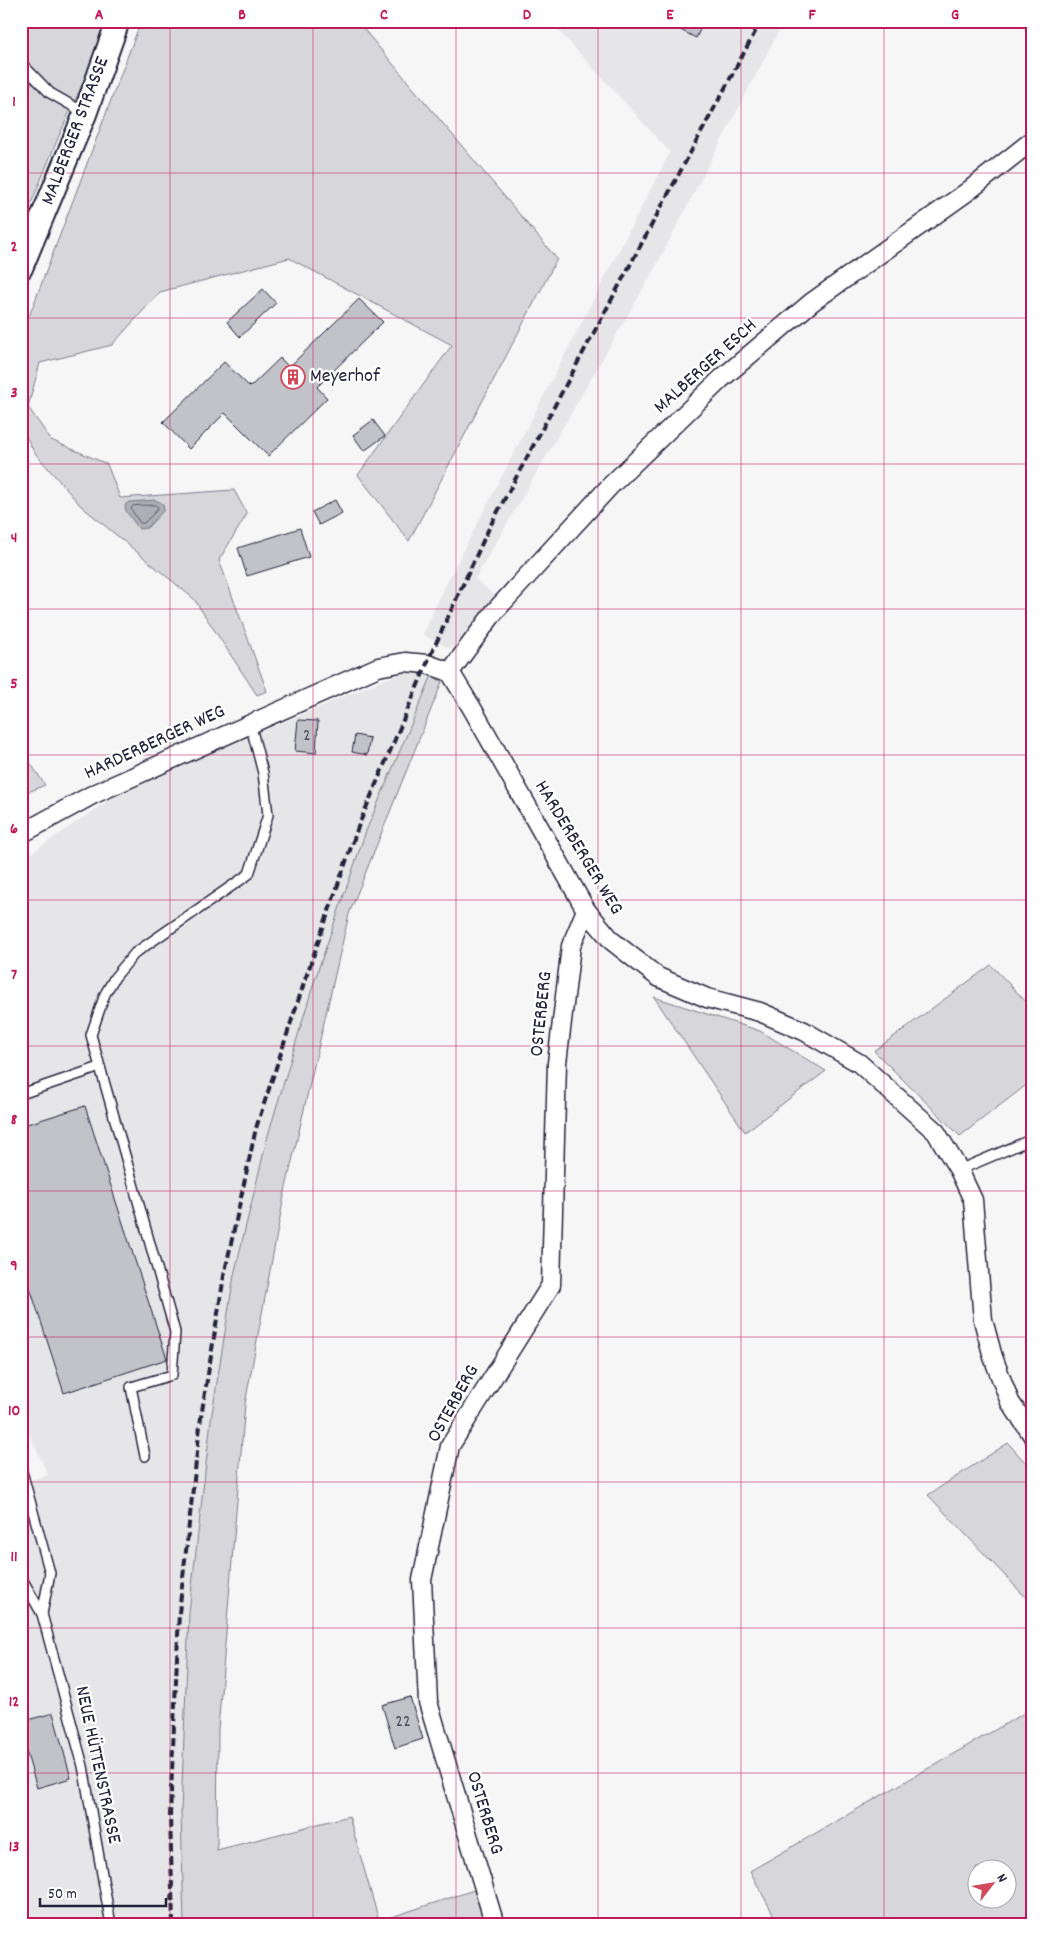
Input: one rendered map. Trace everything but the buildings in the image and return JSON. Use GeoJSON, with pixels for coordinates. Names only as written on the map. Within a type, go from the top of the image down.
{"type":"FeatureCollection","features":[{"type":"Feature","properties":{"kind":"street","name":"MALBERGER STRASSE"},"geometry":{"type":"LineString","coordinates":[[21,268],[85,114],[118,21]]}},
{"type":"Feature","properties":{"kind":"street","name":"MALBERGER ESCH"},"geometry":{"type":"LineString","coordinates":[[450,672],[495,611],[610,486],[721,379],[812,302],[967,192],[1033,140]]}},
{"type":"Feature","properties":{"kind":"street","name":"HARDERBERGER WEG"},"geometry":{"type":"LineString","coordinates":[[21,834],[92,794],[378,667],[405,662],[426,664],[450,672],[586,910],[612,941],[658,977],[707,998],[760,1012],[804,1031],[858,1063],[936,1132],[959,1170],[973,1200],[983,1320],[993,1357],[1010,1402],[1033,1436]]}},
{"type":"Feature","properties":{"kind":"street","name":"OSTERBERG"},"geometry":{"type":"LineString","coordinates":[[496,1925],[428,1702],[422,1580],[450,1446],[551,1285],[557,1063],[570,946],[586,910]]}},
{"type":"Feature","properties":{"kind":"lane"},"geometry":{"type":"LineString","coordinates":[[21,63],[50,93],[85,114]]}},
{"type":"Feature","properties":{"kind":"lane"},"geometry":{"type":"LineString","coordinates":[[145,1456],[131,1387],[172,1375],[175,1332],[91,1035],[105,994],[115,977],[135,953],[249,874],[268,815],[263,773],[250,723]]}},
{"type":"Feature","properties":{"kind":"lane"},"geometry":{"type":"LineString","coordinates":[[21,1094],[100,1067]]}},
{"type":"Feature","properties":{"kind":"lane"},"geometry":{"type":"LineString","coordinates":[[959,1170],[1030,1140]]}},
{"type":"Feature","properties":{"kind":"lane","name":"NEUE HÜTTENSTRASSE"},"geometry":{"type":"LineString","coordinates":[[21,1468],[50,1572],[42,1614]]}},
{"type":"Feature","properties":{"kind":"lane","name":"NEUE HÜTTENSTRASSE"},"geometry":{"type":"LineString","coordinates":[[21,1577],[42,1614],[83,1766],[111,1925]]}},
{"type":"Feature","properties":{"kind":"shaded area"},"geometry":{"type":"Polygon","coordinates":[[[21,21],[104,21],[99,47],[58,138],[21,228],[21,40],[23,35],[21,33],[21,21]]]}},
{"type":"Feature","properties":{"kind":"shaded area"},"geometry":{"type":"Polygon","coordinates":[[[141,21],[363,21],[361,26],[557,259],[409,541],[358,475],[452,345],[289,258],[160,292],[112,345],[40,363],[28,407],[51,440],[107,464],[120,498],[234,490],[247,514],[219,560],[267,691],[257,695],[194,599],[81,506],[34,452],[21,426],[21,325],[30,314],[141,21]]]}},
{"type":"Feature","properties":{"kind":"shaded area"},"geometry":{"type":"Polygon","coordinates":[[[550,21],[784,21],[650,277],[475,579],[495,596],[460,644],[449,648],[423,635],[444,588],[670,152],[550,21]]]}},
{"type":"Feature","properties":{"kind":"shaded area"},"geometry":{"type":"Polygon","coordinates":[[[419,670],[432,675],[366,831],[315,979],[268,1135],[234,1275],[211,1420],[189,1612],[181,1811],[184,1925],[21,1925],[21,1483],[48,1475],[21,1416],[21,860],[122,791],[378,682],[405,672],[419,670]]]}},
{"type":"Feature","properties":{"kind":"shaded area"},"geometry":{"type":"Polygon","coordinates":[[[432,675],[442,682],[349,914],[284,1196],[245,1404],[218,1729],[217,1850],[349,1816],[379,1921],[474,1890],[485,1925],[184,1925],[181,1811],[189,1612],[211,1420],[234,1275],[268,1135],[315,979],[366,831],[432,675]]]}},
{"type":"Feature","properties":{"kind":"shaded area"},"geometry":{"type":"Polygon","coordinates":[[[21,749],[45,785],[21,795],[21,749]]]}},
{"type":"Feature","properties":{"kind":"shaded area"},"geometry":{"type":"Polygon","coordinates":[[[991,965],[1033,1009],[1033,1080],[960,1136],[874,1051],[991,965]]]}},
{"type":"Feature","properties":{"kind":"shaded area"},"geometry":{"type":"Polygon","coordinates":[[[654,997],[760,1031],[826,1071],[745,1132],[654,997]]]}},
{"type":"Feature","properties":{"kind":"shaded area"},"geometry":{"type":"Polygon","coordinates":[[[1008,1443],[1033,1471],[1033,1605],[928,1495],[1008,1443]]]}},
{"type":"Feature","properties":{"kind":"shaded area"},"geometry":{"type":"Polygon","coordinates":[[[1033,1708],[1033,1925],[779,1925],[750,1871],[1033,1708]]]}},
{"type":"Feature","properties":{"kind":"water"},"geometry":{"type":"Polygon","coordinates":[[[156,500],[163,504],[164,510],[147,528],[139,529],[126,511],[125,505],[129,502],[156,500]]]}},
{"type":"Feature","properties":{"kind":"railway"},"geometry":{"type":"LineString","coordinates":[[173,1925],[170,1815],[179,1613],[201,1417],[224,1276],[256,1128],[358,827],[431,654],[489,528],[761,21]]}},
{"type":"Feature","properties":{"kind":"place","name":"Meyerhof"},"geometry":{"type":"Point","coordinates":[293,377]}}]}
